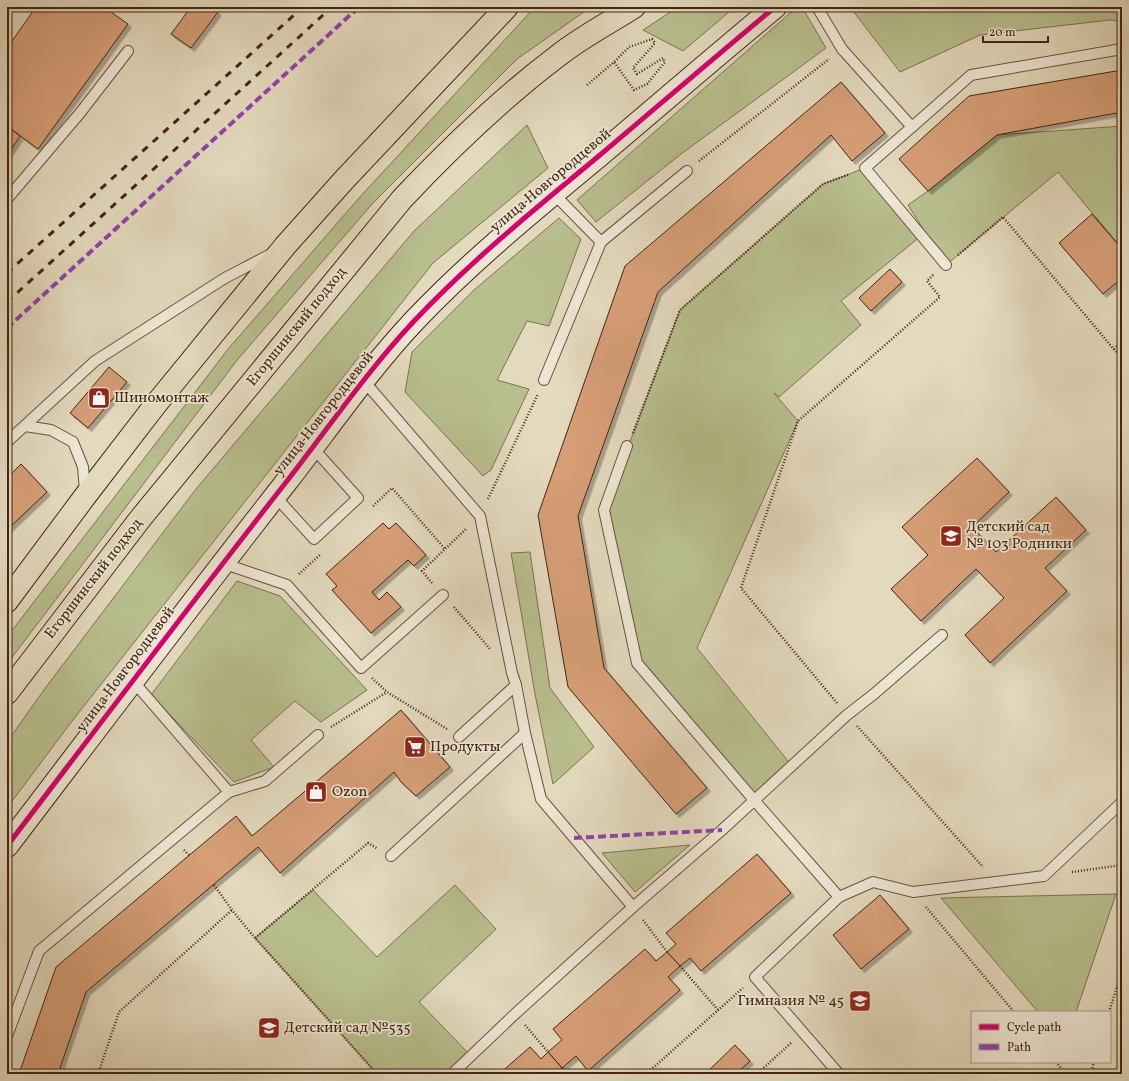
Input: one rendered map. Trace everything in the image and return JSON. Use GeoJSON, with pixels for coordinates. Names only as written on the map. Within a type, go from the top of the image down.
{"type":"FeatureCollection","features":[{"type":"Feature","properties":{"kind":"main road"},"geometry":{"type":"LineString","coordinates":[[7,601],[156,404],[285,246],[344,180],[507,7]]}},
{"type":"Feature","properties":{"kind":"main road","name":"Егоршинский подход"},"geometry":{"type":"LineString","coordinates":[[7,693],[140,519],[402,199],[439,160],[506,97],[560,54],[634,7]]}},
{"type":"Feature","properties":{"kind":"street","name":"улица Новгородцевой"},"geometry":{"type":"LineString","coordinates":[[7,846],[222,563],[364,381],[413,322],[453,281],[553,193],[775,7]]}},
{"type":"Feature","properties":{"kind":"lane"},"geometry":{"type":"LineString","coordinates":[[817,7],[842,49],[912,127]]}},
{"type":"Feature","properties":{"kind":"lane"},"geometry":{"type":"LineString","coordinates":[[946,265],[865,168],[971,75],[1122,49]]}},
{"type":"Feature","properties":{"kind":"lane"},"geometry":{"type":"LineString","coordinates":[[7,198],[80,113],[128,51]]}},
{"type":"Feature","properties":{"kind":"lane"},"geometry":{"type":"LineString","coordinates":[[544,380],[601,242],[687,171]]}},
{"type":"Feature","properties":{"kind":"lane"},"geometry":{"type":"LineString","coordinates":[[553,193],[601,242]]}},
{"type":"Feature","properties":{"kind":"lane"},"geometry":{"type":"LineString","coordinates":[[7,442],[95,360],[225,278],[285,246]]}},
{"type":"Feature","properties":{"kind":"lane"},"geometry":{"type":"LineString","coordinates":[[364,381],[480,516],[512,673],[516,685],[525,733],[541,799],[633,907]]}},
{"type":"Feature","properties":{"kind":"lane"},"geometry":{"type":"LineString","coordinates":[[25,426],[51,430],[73,442],[83,467],[86,495]]}},
{"type":"Feature","properties":{"kind":"lane"},"geometry":{"type":"LineString","coordinates":[[628,446],[604,510],[637,663],[839,897]]}},
{"type":"Feature","properties":{"kind":"lane"},"geometry":{"type":"LineString","coordinates":[[275,496],[314,539],[358,498],[313,448]]}},
{"type":"Feature","properties":{"kind":"lane"},"geometry":{"type":"LineString","coordinates":[[222,563],[287,585],[361,668],[444,595]]}},
{"type":"Feature","properties":{"kind":"lane"},"geometry":{"type":"LineString","coordinates":[[452,1074],[515,1014],[633,907],[722,830],[847,715],[874,694],[942,635]]}},
{"type":"Feature","properties":{"kind":"lane"},"geometry":{"type":"LineString","coordinates":[[133,681],[229,792]]}},
{"type":"Feature","properties":{"kind":"lane"},"geometry":{"type":"LineString","coordinates":[[459,737],[516,685]]}},
{"type":"Feature","properties":{"kind":"lane"},"geometry":{"type":"LineString","coordinates":[[391,856],[525,733]]}},
{"type":"Feature","properties":{"kind":"lane"},"geometry":{"type":"LineString","coordinates":[[7,1036],[39,951],[229,792],[265,781],[318,735]]}},
{"type":"Feature","properties":{"kind":"lane"},"geometry":{"type":"LineString","coordinates":[[839,1074],[755,977],[839,897],[873,882],[913,892],[1044,876],[1122,802]]}},
{"type":"Feature","properties":{"kind":"path"},"geometry":{"type":"LineString","coordinates":[[587,86],[629,47],[652,39],[655,43],[633,68],[637,74],[663,58],[665,62],[647,84],[634,90],[614,62]]}},
{"type":"Feature","properties":{"kind":"path"},"geometry":{"type":"LineString","coordinates":[[687,171],[842,49]]}},
{"type":"Feature","properties":{"kind":"path"},"geometry":{"type":"LineString","coordinates":[[628,446],[680,310],[823,184],[865,168]]}},
{"type":"Feature","properties":{"kind":"path"},"geometry":{"type":"LineString","coordinates":[[997,882],[847,715],[741,588],[798,421],[940,297],[927,280],[1003,217],[1122,359]]}},
{"type":"Feature","properties":{"kind":"path"},"geometry":{"type":"LineString","coordinates":[[1114,349],[1122,341]]}},
{"type":"Feature","properties":{"kind":"path"},"geometry":{"type":"LineString","coordinates":[[369,510],[392,488],[445,549]]}},
{"type":"Feature","properties":{"kind":"path"},"geometry":{"type":"LineString","coordinates":[[287,585],[322,553]]}},
{"type":"Feature","properties":{"kind":"path"},"geometry":{"type":"LineString","coordinates":[[361,668],[386,692],[459,737]]}},
{"type":"Feature","properties":{"kind":"path"},"geometry":{"type":"LineString","coordinates":[[318,735],[386,692]]}},
{"type":"Feature","properties":{"kind":"path"},"geometry":{"type":"LineString","coordinates":[[255,938],[368,843],[391,856]]}},
{"type":"Feature","properties":{"kind":"path"},"geometry":{"type":"LineString","coordinates":[[1044,876],[1122,865]]}},
{"type":"Feature","properties":{"kind":"path"},"geometry":{"type":"LineString","coordinates":[[214,884],[232,910],[255,938],[377,1074]]}},
{"type":"Feature","properties":{"kind":"path"},"geometry":{"type":"LineString","coordinates":[[913,892],[1013,1011]]}},
{"type":"Feature","properties":{"kind":"path"},"geometry":{"type":"LineString","coordinates":[[633,907],[667,952]]}},
{"type":"Feature","properties":{"kind":"path"},"geometry":{"type":"LineString","coordinates":[[98,1074],[119,1012],[232,910]]}},
{"type":"Feature","properties":{"kind":"path"},"geometry":{"type":"LineString","coordinates":[[680,966],[718,1010]]}},
{"type":"Feature","properties":{"kind":"path"},"geometry":{"type":"LineString","coordinates":[[1110,1011],[1122,970]]}},
{"type":"Feature","properties":{"kind":"path"},"geometry":{"type":"LineString","coordinates":[[646,1074],[755,977]]}},
{"type":"Feature","properties":{"kind":"path"},"geometry":{"type":"LineString","coordinates":[[515,1014],[548,1052]]}},
{"type":"Feature","properties":{"kind":"path"},"geometry":{"type":"LineString","coordinates":[[757,1074],[803,1032]]}},
{"type":"Feature","properties":{"kind":"path"},"geometry":{"type":"LineString","coordinates":[[1057,1063],[1066,1074]]}},
{"type":"Feature","properties":{"kind":"path"},"geometry":{"type":"LineString","coordinates":[[1091,1074],[1094,1063]]}},
{"type":"Feature","properties":{"kind":"path"},"geometry":{"type":"LineString","coordinates":[[562,1068],[567,1074]]}},
{"type":"Feature","properties":{"kind":"green space"},"geometry":{"type":"Polygon","coordinates":[[[535,7],[591,7],[517,59],[373,203],[238,359],[7,664],[7,637],[229,348],[359,198],[535,7]]]}},
{"type":"Feature","properties":{"kind":"green space"},"geometry":{"type":"Polygon","coordinates":[[[678,7],[735,7],[683,51],[643,30],[678,7]]]}},
{"type":"Feature","properties":{"kind":"green space"},"geometry":{"type":"Polygon","coordinates":[[[797,7],[802,7],[826,48],[681,154],[596,222],[577,200],[797,7]]]}},
{"type":"Feature","properties":{"kind":"green space"},"geometry":{"type":"Polygon","coordinates":[[[850,7],[1122,7],[1122,22],[1110,20],[980,35],[900,72],[850,7]]]}},
{"type":"Feature","properties":{"kind":"green space"},"geometry":{"type":"Polygon","coordinates":[[[527,125],[548,168],[433,263],[69,725],[7,808],[7,742],[46,687],[196,489],[414,231],[527,125]]]}},
{"type":"Feature","properties":{"kind":"green space"},"geometry":{"type":"Polygon","coordinates":[[[1122,126],[1122,249],[1058,172],[946,265],[908,205],[928,191],[997,135],[1122,126]]]}},
{"type":"Feature","properties":{"kind":"green space"},"geometry":{"type":"Polygon","coordinates":[[[865,168],[921,236],[841,301],[861,325],[779,397],[774,393],[798,421],[697,648],[792,766],[754,800],[637,663],[604,510],[680,310],[823,184],[865,168]]]}},
{"type":"Feature","properties":{"kind":"green space"},"geometry":{"type":"Polygon","coordinates":[[[559,218],[581,239],[549,326],[527,321],[497,380],[529,389],[491,470],[483,476],[405,392],[412,352],[474,290],[559,218]]]}},
{"type":"Feature","properties":{"kind":"green space"},"geometry":{"type":"Polygon","coordinates":[[[530,552],[550,688],[594,747],[553,784],[535,694],[511,553],[530,552]]]}},
{"type":"Feature","properties":{"kind":"green space"},"geometry":{"type":"Polygon","coordinates":[[[237,581],[280,596],[367,690],[321,722],[295,701],[251,740],[274,767],[234,782],[151,695],[237,581]]]}},
{"type":"Feature","properties":{"kind":"green space"},"geometry":{"type":"Polygon","coordinates":[[[690,845],[635,892],[602,853],[690,845]]]}},
{"type":"Feature","properties":{"kind":"green space"},"geometry":{"type":"Polygon","coordinates":[[[455,885],[496,929],[419,1002],[471,1056],[449,1074],[377,1074],[255,938],[313,890],[377,957],[455,885]]]}},
{"type":"Feature","properties":{"kind":"green space"},"geometry":{"type":"Polygon","coordinates":[[[1116,894],[1076,1011],[1037,1011],[941,898],[1116,894]]]}},
{"type":"Feature","properties":{"kind":"building"},"geometry":{"type":"Polygon","coordinates":[[[36,7],[57,7],[61,10],[63,7],[104,7],[128,24],[38,149],[7,126],[7,48],[36,7]]]}},
{"type":"Feature","properties":{"kind":"building"},"geometry":{"type":"Polygon","coordinates":[[[191,7],[211,7],[218,12],[191,48],[171,34],[191,7]]]}},
{"type":"Feature","properties":{"kind":"building"},"geometry":{"type":"Polygon","coordinates":[[[1122,70],[1122,112],[997,135],[928,191],[899,159],[969,96],[1122,70]]]}},
{"type":"Feature","properties":{"kind":"building"},"geometry":{"type":"Polygon","coordinates":[[[841,82],[885,133],[852,161],[831,135],[658,292],[578,516],[604,668],[707,788],[676,814],[568,687],[538,515],[625,266],[841,82]]]}},
{"type":"Feature","properties":{"kind":"building"},"geometry":{"type":"Polygon","coordinates":[[[7,126],[20,136],[7,156],[7,126]]]}},
{"type":"Feature","properties":{"kind":"building"},"geometry":{"type":"Polygon","coordinates":[[[1092,214],[1122,249],[1122,278],[1103,294],[1059,243],[1092,214]]]}},
{"type":"Feature","properties":{"kind":"building"},"geometry":{"type":"Polygon","coordinates":[[[890,269],[902,282],[871,311],[859,298],[890,269]]]}},
{"type":"Feature","properties":{"kind":"building","name":"Шиномонтаж"},"geometry":{"type":"Polygon","coordinates":[[[109,367],[127,382],[88,428],[70,413],[109,367]]]}},
{"type":"Feature","properties":{"kind":"building"},"geometry":{"type":"Polygon","coordinates":[[[977,458],[1009,492],[972,527],[996,552],[1056,497],[1086,530],[1045,568],[1067,591],[990,663],[965,635],[1004,598],[976,569],[921,621],[891,589],[928,555],[902,527],[977,458]]]}},
{"type":"Feature","properties":{"kind":"building"},"geometry":{"type":"Polygon","coordinates":[[[21,464],[47,492],[7,530],[7,478],[21,464]]]}},
{"type":"Feature","properties":{"kind":"building"},"geometry":{"type":"Polygon","coordinates":[[[383,523],[389,529],[396,523],[426,555],[414,566],[408,560],[372,592],[379,600],[387,592],[401,607],[371,633],[332,590],[337,586],[326,574],[383,523]]]}},
{"type":"Feature","properties":{"kind":"building"},"geometry":{"type":"Polygon","coordinates":[[[401,710],[450,767],[416,796],[401,782],[394,772],[280,873],[258,847],[86,992],[58,1074],[19,1074],[56,967],[236,816],[252,836],[401,710]]]}},
{"type":"Feature","properties":{"kind":"building"},"geometry":{"type":"Polygon","coordinates":[[[757,854],[791,893],[701,971],[690,958],[680,966],[667,952],[676,944],[666,933],[757,854]]]}},
{"type":"Feature","properties":{"kind":"building"},"geometry":{"type":"Polygon","coordinates":[[[880,895],[909,929],[861,969],[833,935],[880,895]]]}},
{"type":"Feature","properties":{"kind":"building"},"geometry":{"type":"Polygon","coordinates":[[[645,949],[656,961],[667,952],[680,966],[668,977],[680,990],[588,1071],[576,1056],[562,1068],[548,1052],[562,1040],[553,1029],[645,949]]]}},
{"type":"Feature","properties":{"kind":"building"},"geometry":{"type":"Polygon","coordinates":[[[735,1045],[750,1061],[736,1074],[705,1074],[735,1045]]]}},
{"type":"Feature","properties":{"kind":"building"},"geometry":{"type":"Polygon","coordinates":[[[530,1047],[541,1059],[548,1052],[562,1068],[555,1074],[499,1074],[530,1047]]]}},
{"type":"Feature","properties":{"kind":"railway"},"geometry":{"type":"LineString","coordinates":[[7,273],[303,7]]}},
{"type":"Feature","properties":{"kind":"railway"},"geometry":{"type":"LineString","coordinates":[[7,302],[332,7]]}},
{"type":"Feature","properties":{"kind":"marked path"},"geometry":{"type":"LineString","coordinates":[[7,328],[359,7]]}},
{"type":"Feature","properties":{"kind":"marked path"},"geometry":{"type":"LineString","coordinates":[[574,838],[722,830]]}},
{"type":"Feature","properties":{"kind":"cycle path"},"geometry":{"type":"LineString","coordinates":[[7,846],[349,399],[415,320],[459,276],[505,235],[775,7]]}},
{"type":"Feature","properties":{"kind":"place","name":"Шиномонтаж"},"geometry":{"type":"Point","coordinates":[99,398]}},
{"type":"Feature","properties":{"kind":"place","name":"Детский сад № 103 Родники"},"geometry":{"type":"Point","coordinates":[951,536]}},
{"type":"Feature","properties":{"kind":"place","name":"Продукты"},"geometry":{"type":"Point","coordinates":[415,747]}},
{"type":"Feature","properties":{"kind":"place","name":"Ozon"},"geometry":{"type":"Point","coordinates":[316,792]}},
{"type":"Feature","properties":{"kind":"place","name":"Гимназия № 45"},"geometry":{"type":"Point","coordinates":[860,1001]}},
{"type":"Feature","properties":{"kind":"place","name":"Детский сад №535"},"geometry":{"type":"Point","coordinates":[269,1028]}}]}
